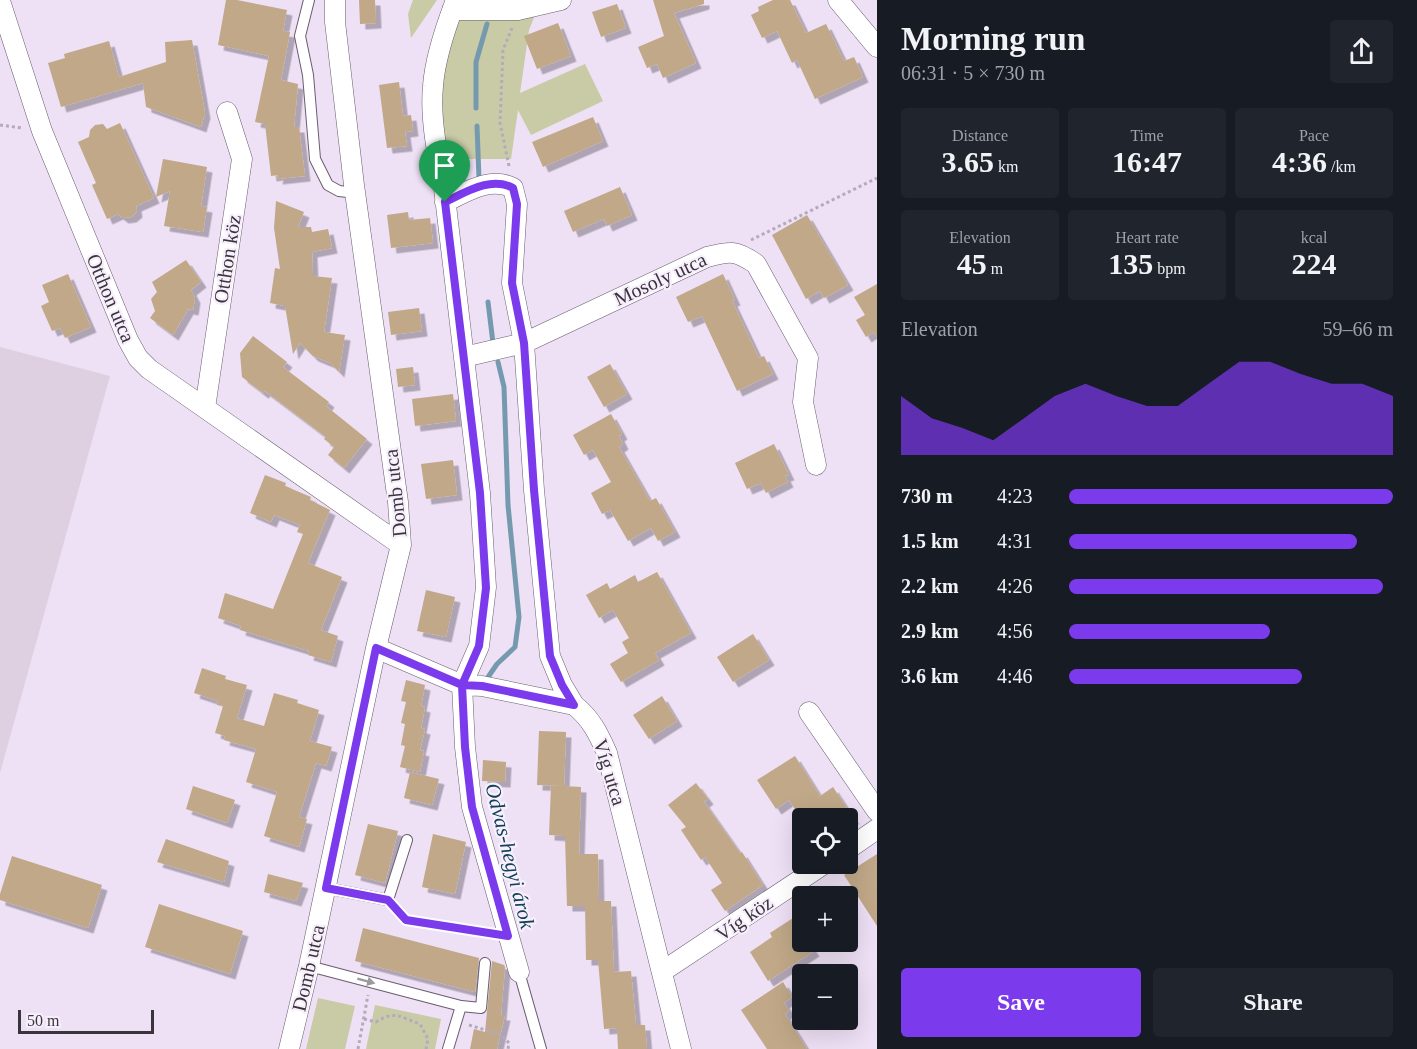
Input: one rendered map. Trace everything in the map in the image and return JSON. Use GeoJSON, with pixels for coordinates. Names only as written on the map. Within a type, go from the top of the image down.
{"type":"FeatureCollection","features":[{"type":"Feature","properties":{"kind":"street","name":"Domb utca"},"geometry":{"type":"LineString","coordinates":[[289,1049],[326,888],[376,648],[401,546],[398,502],[335,22],[335,0]]}},
{"type":"Feature","properties":{"kind":"street"},"geometry":{"type":"LineString","coordinates":[[519,972],[472,807],[465,747],[462,685],[479,646],[486,588],[480,493],[434,120],[433,87],[442,43],[454,5],[520,5],[561,0]]}},
{"type":"Feature","properties":{"kind":"street"},"geometry":{"type":"LineString","coordinates":[[838,0],[877,47]]}},
{"type":"Feature","properties":{"kind":"street","name":"Otthon utca"},"geometry":{"type":"LineString","coordinates":[[0,1],[42,131],[128,340],[138,358],[150,369],[401,546]]}},
{"type":"Feature","properties":{"kind":"street","name":"Otthon köz"},"geometry":{"type":"LineString","coordinates":[[205,408],[242,159],[227,112]]}},
{"type":"Feature","properties":{"kind":"street"},"geometry":{"type":"LineString","coordinates":[[445,202],[480,186],[504,183],[513,188]]}},
{"type":"Feature","properties":{"kind":"street","name":"Víg utca"},"geometry":{"type":"LineString","coordinates":[[513,188],[517,204],[512,283],[524,343],[534,490],[550,656],[562,685],[574,705],[584,712],[597,731],[607,753],[681,1049]]}},
{"type":"Feature","properties":{"kind":"street","name":"Mosoly utca"},"geometry":{"type":"LineString","coordinates":[[464,357],[524,343],[706,257],[728,251],[741,254],[756,264],[808,358],[803,402],[816,465]]}},
{"type":"Feature","properties":{"kind":"street"},"geometry":{"type":"LineString","coordinates":[[376,648],[462,685],[482,686],[574,705]]}},
{"type":"Feature","properties":{"kind":"street"},"geometry":{"type":"LineString","coordinates":[[809,711],[877,811]]}},
{"type":"Feature","properties":{"kind":"street"},"geometry":{"type":"LineString","coordinates":[[858,842],[877,829]]}},
{"type":"Feature","properties":{"kind":"street","name":"Víg köz"},"geometry":{"type":"LineString","coordinates":[[663,971],[809,874]]}},
{"type":"Feature","properties":{"kind":"lane"},"geometry":{"type":"LineString","coordinates":[[309,0],[300,36],[308,75],[315,159],[328,185],[339,191],[356,193]]}},
{"type":"Feature","properties":{"kind":"lane"},"geometry":{"type":"LineString","coordinates":[[326,888],[388,900],[407,840]]}},
{"type":"Feature","properties":{"kind":"lane"},"geometry":{"type":"LineString","coordinates":[[309,966],[461,1006],[481,1008],[485,963]]}},
{"type":"Feature","properties":{"kind":"lane"},"geometry":{"type":"LineString","coordinates":[[519,972],[541,1049]]}},
{"type":"Feature","properties":{"kind":"lane"},"geometry":{"type":"LineString","coordinates":[[448,1049],[461,1006]]}},
{"type":"Feature","properties":{"kind":"path"},"geometry":{"type":"LineString","coordinates":[[513,188],[500,123],[503,50],[520,5]]}},
{"type":"Feature","properties":{"kind":"path"},"geometry":{"type":"LineString","coordinates":[[728,251],[877,178]]}},
{"type":"Feature","properties":{"kind":"path"},"geometry":{"type":"LineString","coordinates":[[388,900],[406,920],[508,936]]}},
{"type":"Feature","properties":{"kind":"path"},"geometry":{"type":"LineString","coordinates":[[358,1049],[370,982]]}},
{"type":"Feature","properties":{"kind":"path"},"geometry":{"type":"LineString","coordinates":[[364,1019],[376,1022],[388,1015],[394,1015],[420,1024],[428,1039],[426,1049]]}},
{"type":"Feature","properties":{"kind":"path"},"geometry":{"type":"LineString","coordinates":[[457,1020],[471,1027],[502,1035],[509,1044],[508,1049]]}},
{"type":"Feature","properties":{"kind":"shaded area"},"geometry":{"type":"Polygon","coordinates":[[[0,347],[110,376],[0,773],[0,347]]]}},
{"type":"Feature","properties":{"kind":"green space"},"geometry":{"type":"Polygon","coordinates":[[[413,0],[437,0],[411,38],[408,14],[413,0]]]}},
{"type":"Feature","properties":{"kind":"green space"},"geometry":{"type":"Polygon","coordinates":[[[456,0],[541,0],[529,30],[520,93],[585,64],[603,101],[531,135],[518,110],[511,159],[438,159],[434,120],[456,0]]]}},
{"type":"Feature","properties":{"kind":"green space"},"geometry":{"type":"Polygon","coordinates":[[[318,998],[355,1006],[345,1049],[306,1049],[318,998]]]}},
{"type":"Feature","properties":{"kind":"green space"},"geometry":{"type":"Polygon","coordinates":[[[375,1005],[441,1019],[435,1049],[366,1049],[375,1005]]]}},
{"type":"Feature","properties":{"kind":"building"},"geometry":{"type":"Polygon","coordinates":[[[226,0],[287,10],[283,31],[290,32],[281,80],[298,84],[294,127],[299,127],[305,176],[277,179],[278,175],[271,176],[265,124],[255,122],[269,56],[218,45],[226,0]]]}},
{"type":"Feature","properties":{"kind":"building"},"geometry":{"type":"Polygon","coordinates":[[[359,0],[375,0],[376,23],[360,24],[359,0]]]}},
{"type":"Feature","properties":{"kind":"building"},"geometry":{"type":"Polygon","coordinates":[[[653,0],[704,0],[704,4],[674,13],[696,63],[663,78],[657,64],[647,68],[638,47],[664,36],[653,0]]]}},
{"type":"Feature","properties":{"kind":"building"},"geometry":{"type":"Polygon","coordinates":[[[773,0],[790,0],[806,33],[826,24],[844,61],[854,57],[863,77],[815,99],[797,60],[792,63],[777,31],[762,38],[751,15],[759,11],[758,7],[773,0]]]}},
{"type":"Feature","properties":{"kind":"building"},"geometry":{"type":"Polygon","coordinates":[[[617,4],[626,28],[601,37],[592,12],[617,4]]]}},
{"type":"Feature","properties":{"kind":"building"},"geometry":{"type":"Polygon","coordinates":[[[558,23],[571,56],[537,69],[524,36],[558,23]]]}},
{"type":"Feature","properties":{"kind":"building"},"geometry":{"type":"Polygon","coordinates":[[[192,40],[205,113],[201,127],[146,107],[143,83],[61,107],[48,63],[65,58],[64,54],[109,41],[119,77],[166,62],[165,42],[192,40]]]}},
{"type":"Feature","properties":{"kind":"building"},"geometry":{"type":"Polygon","coordinates":[[[399,82],[403,116],[411,115],[413,131],[405,132],[407,146],[387,148],[379,85],[399,82]]]}},
{"type":"Feature","properties":{"kind":"building"},"geometry":{"type":"Polygon","coordinates":[[[593,117],[603,141],[543,167],[532,142],[593,117]]]}},
{"type":"Feature","properties":{"kind":"building"},"geometry":{"type":"Polygon","coordinates":[[[120,123],[154,198],[136,206],[137,212],[131,217],[123,218],[118,214],[107,219],[92,185],[96,183],[78,142],[89,137],[90,130],[95,125],[103,124],[107,129],[120,123]]]}},
{"type":"Feature","properties":{"kind":"building"},"geometry":{"type":"Polygon","coordinates":[[[163,159],[207,167],[201,206],[207,207],[203,232],[164,226],[170,191],[156,197],[163,159]]]}},
{"type":"Feature","properties":{"kind":"building"},"geometry":{"type":"Polygon","coordinates":[[[620,187],[632,215],[607,226],[604,219],[573,232],[564,211],[620,187]]]}},
{"type":"Feature","properties":{"kind":"building"},"geometry":{"type":"Polygon","coordinates":[[[276,201],[304,212],[298,227],[311,227],[312,232],[328,229],[332,248],[312,252],[313,276],[332,278],[324,332],[345,335],[339,372],[330,363],[313,356],[300,343],[293,354],[285,306],[270,303],[275,268],[280,269],[274,228],[276,201]]]}},
{"type":"Feature","properties":{"kind":"building"},"geometry":{"type":"Polygon","coordinates":[[[408,212],[409,220],[430,218],[433,243],[391,248],[387,215],[408,212]]]}},
{"type":"Feature","properties":{"kind":"building"},"geometry":{"type":"Polygon","coordinates":[[[807,215],[848,285],[824,298],[820,291],[806,299],[772,235],[807,215]]]}},
{"type":"Feature","properties":{"kind":"building"},"geometry":{"type":"Polygon","coordinates":[[[186,260],[201,282],[191,290],[195,298],[193,310],[188,309],[173,335],[150,318],[155,311],[151,299],[157,292],[152,282],[186,260]]]}},
{"type":"Feature","properties":{"kind":"building"},"geometry":{"type":"Polygon","coordinates":[[[68,274],[91,327],[65,338],[60,328],[52,331],[41,306],[49,302],[42,285],[68,274]]]}},
{"type":"Feature","properties":{"kind":"building"},"geometry":{"type":"Polygon","coordinates":[[[723,274],[735,300],[732,301],[759,358],[764,356],[773,374],[737,391],[702,316],[688,322],[676,297],[723,274]]]}},
{"type":"Feature","properties":{"kind":"building"},"geometry":{"type":"Polygon","coordinates":[[[877,284],[877,337],[874,332],[866,337],[856,320],[865,315],[854,297],[877,284]]]}},
{"type":"Feature","properties":{"kind":"building"},"geometry":{"type":"Polygon","coordinates":[[[419,308],[422,331],[391,335],[388,312],[419,308]]]}},
{"type":"Feature","properties":{"kind":"building"},"geometry":{"type":"Polygon","coordinates":[[[253,336],[287,362],[283,367],[329,402],[326,406],[367,439],[344,468],[328,455],[334,447],[324,439],[326,437],[265,391],[263,393],[242,377],[240,353],[253,336]]]}},
{"type":"Feature","properties":{"kind":"building"},"geometry":{"type":"Polygon","coordinates":[[[610,364],[627,394],[604,407],[587,377],[610,364]]]}},
{"type":"Feature","properties":{"kind":"building"},"geometry":{"type":"Polygon","coordinates":[[[413,367],[415,385],[398,387],[396,369],[413,367]]]}},
{"type":"Feature","properties":{"kind":"building"},"geometry":{"type":"Polygon","coordinates":[[[453,394],[456,421],[415,426],[412,399],[453,394]]]}},
{"type":"Feature","properties":{"kind":"building"},"geometry":{"type":"Polygon","coordinates":[[[611,414],[622,434],[619,436],[623,444],[619,447],[650,501],[656,498],[675,532],[658,541],[651,528],[628,541],[610,510],[602,514],[591,493],[611,482],[593,450],[584,455],[573,435],[611,414]]]}},
{"type":"Feature","properties":{"kind":"building"},"geometry":{"type":"Polygon","coordinates":[[[774,444],[789,475],[785,476],[788,482],[766,493],[761,483],[747,489],[735,463],[774,444]]]}},
{"type":"Feature","properties":{"kind":"building"},"geometry":{"type":"Polygon","coordinates":[[[453,460],[457,495],[426,499],[421,464],[453,460]]]}},
{"type":"Feature","properties":{"kind":"building"},"geometry":{"type":"Polygon","coordinates":[[[265,475],[286,483],[285,486],[311,497],[310,500],[330,510],[308,563],[342,577],[321,630],[338,636],[331,662],[308,655],[309,651],[240,630],[241,626],[218,618],[225,593],[273,609],[303,534],[297,532],[300,525],[274,515],[271,522],[250,513],[265,475]]]}},
{"type":"Feature","properties":{"kind":"building"},"geometry":{"type":"Polygon","coordinates":[[[657,572],[691,633],[655,653],[659,660],[621,682],[610,664],[628,653],[622,642],[629,638],[613,610],[599,618],[586,595],[607,583],[610,589],[635,575],[638,582],[657,572]]]}},
{"type":"Feature","properties":{"kind":"building"},"geometry":{"type":"Polygon","coordinates":[[[426,590],[455,597],[446,637],[417,631],[426,590]]]}},
{"type":"Feature","properties":{"kind":"building"},"geometry":{"type":"Polygon","coordinates":[[[753,634],[769,660],[733,682],[717,657],[753,634]]]}},
{"type":"Feature","properties":{"kind":"building"},"geometry":{"type":"Polygon","coordinates":[[[202,668],[226,676],[225,679],[247,685],[237,718],[264,726],[274,693],[298,700],[297,703],[319,710],[310,741],[332,747],[326,766],[316,763],[299,817],[307,819],[299,847],[264,836],[277,792],[246,782],[256,749],[224,740],[225,736],[215,733],[223,706],[217,705],[218,701],[194,693],[202,668]]]}},
{"type":"Feature","properties":{"kind":"building"},"geometry":{"type":"Polygon","coordinates":[[[406,680],[425,685],[421,706],[425,707],[421,728],[425,729],[420,750],[424,751],[420,772],[400,767],[405,746],[401,745],[405,724],[401,723],[406,702],[401,701],[406,680]]]}},
{"type":"Feature","properties":{"kind":"building"},"geometry":{"type":"Polygon","coordinates":[[[662,696],[677,721],[649,739],[633,715],[662,696]]]}},
{"type":"Feature","properties":{"kind":"building"},"geometry":{"type":"Polygon","coordinates":[[[539,731],[566,732],[564,786],[537,785],[539,731]]]}},
{"type":"Feature","properties":{"kind":"building"},"geometry":{"type":"Polygon","coordinates":[[[795,756],[820,796],[833,787],[847,808],[794,808],[789,800],[776,809],[757,780],[795,756]]]}},
{"type":"Feature","properties":{"kind":"building"},"geometry":{"type":"Polygon","coordinates":[[[483,760],[506,762],[505,782],[482,781],[483,760]]]}},
{"type":"Feature","properties":{"kind":"building"},"geometry":{"type":"Polygon","coordinates":[[[410,772],[439,779],[432,805],[404,798],[410,772]]]}},
{"type":"Feature","properties":{"kind":"building"},"geometry":{"type":"Polygon","coordinates":[[[696,783],[708,799],[704,802],[740,853],[742,852],[763,885],[725,911],[711,890],[722,883],[705,857],[701,860],[681,830],[686,827],[668,805],[696,783]]]}},
{"type":"Feature","properties":{"kind":"building"},"geometry":{"type":"Polygon","coordinates":[[[193,786],[235,800],[227,823],[186,809],[193,786]]]}},
{"type":"Feature","properties":{"kind":"building"},"geometry":{"type":"Polygon","coordinates":[[[551,786],[581,787],[579,854],[598,854],[599,901],[611,901],[614,972],[631,971],[636,1025],[645,1025],[647,1049],[618,1049],[617,1028],[604,1029],[598,960],[586,960],[585,906],[567,906],[565,836],[549,835],[551,786]]]}},
{"type":"Feature","properties":{"kind":"building"},"geometry":{"type":"Polygon","coordinates":[[[368,824],[398,831],[385,883],[355,875],[368,824]]]}},
{"type":"Feature","properties":{"kind":"building"},"geometry":{"type":"Polygon","coordinates":[[[433,834],[466,842],[455,894],[422,887],[433,834]]]}},
{"type":"Feature","properties":{"kind":"building"},"geometry":{"type":"Polygon","coordinates":[[[166,839],[229,861],[224,882],[157,862],[166,839]]]}},
{"type":"Feature","properties":{"kind":"building"},"geometry":{"type":"Polygon","coordinates":[[[877,854],[877,926],[858,897],[858,886],[851,886],[844,875],[858,874],[858,866],[877,854]]]}},
{"type":"Feature","properties":{"kind":"building"},"geometry":{"type":"Polygon","coordinates":[[[12,856],[102,885],[88,928],[0,900],[12,856]]]}},
{"type":"Feature","properties":{"kind":"building"},"geometry":{"type":"Polygon","coordinates":[[[268,874],[303,883],[296,901],[264,892],[268,874]]]}},
{"type":"Feature","properties":{"kind":"building"},"geometry":{"type":"Polygon","coordinates":[[[159,904],[243,931],[230,974],[145,947],[159,904]]]}},
{"type":"Feature","properties":{"kind":"building"},"geometry":{"type":"Polygon","coordinates":[[[792,919],[792,952],[812,952],[768,981],[750,952],[772,937],[770,933],[792,919]]]}},
{"type":"Feature","properties":{"kind":"building"},"geometry":{"type":"Polygon","coordinates":[[[363,928],[479,958],[475,992],[355,961],[363,928]]]}},
{"type":"Feature","properties":{"kind":"building"},"geometry":{"type":"Polygon","coordinates":[[[492,961],[505,967],[501,1015],[505,1015],[497,1049],[470,1049],[474,1029],[485,1032],[492,961]]]}},
{"type":"Feature","properties":{"kind":"building"},"geometry":{"type":"Polygon","coordinates":[[[783,982],[792,997],[784,1003],[789,1011],[785,1014],[792,1025],[792,1030],[795,1030],[807,1049],[767,1049],[741,1010],[783,982]]]}},
{"type":"Feature","properties":{"kind":"waterway","name":"Odvas-hegyi árok"},"geometry":{"type":"LineString","coordinates":[[476,108],[476,62],[487,24]]}},
{"type":"Feature","properties":{"kind":"waterway","name":"Odvas-hegyi árok"},"geometry":{"type":"LineString","coordinates":[[477,126],[479,179]]}},
{"type":"Feature","properties":{"kind":"waterway","name":"Odvas-hegyi árok"},"geometry":{"type":"LineString","coordinates":[[488,302],[493,343]]}},
{"type":"Feature","properties":{"kind":"waterway","name":"Odvas-hegyi árok"},"geometry":{"type":"LineString","coordinates":[[484,683],[497,664],[515,647],[519,617],[508,505],[504,387],[498,362]]}},
{"type":"Feature","properties":{"kind":"route"},"geometry":{"type":"LineString","coordinates":[[445,202],[480,186],[504,183],[513,188],[517,204],[512,283],[524,343],[534,490],[550,656],[562,685],[574,705],[482,686],[462,685],[465,747],[472,807],[508,936],[406,920],[388,900],[326,888],[376,648],[462,685],[479,646],[486,588],[480,493],[445,202]]}}]}
